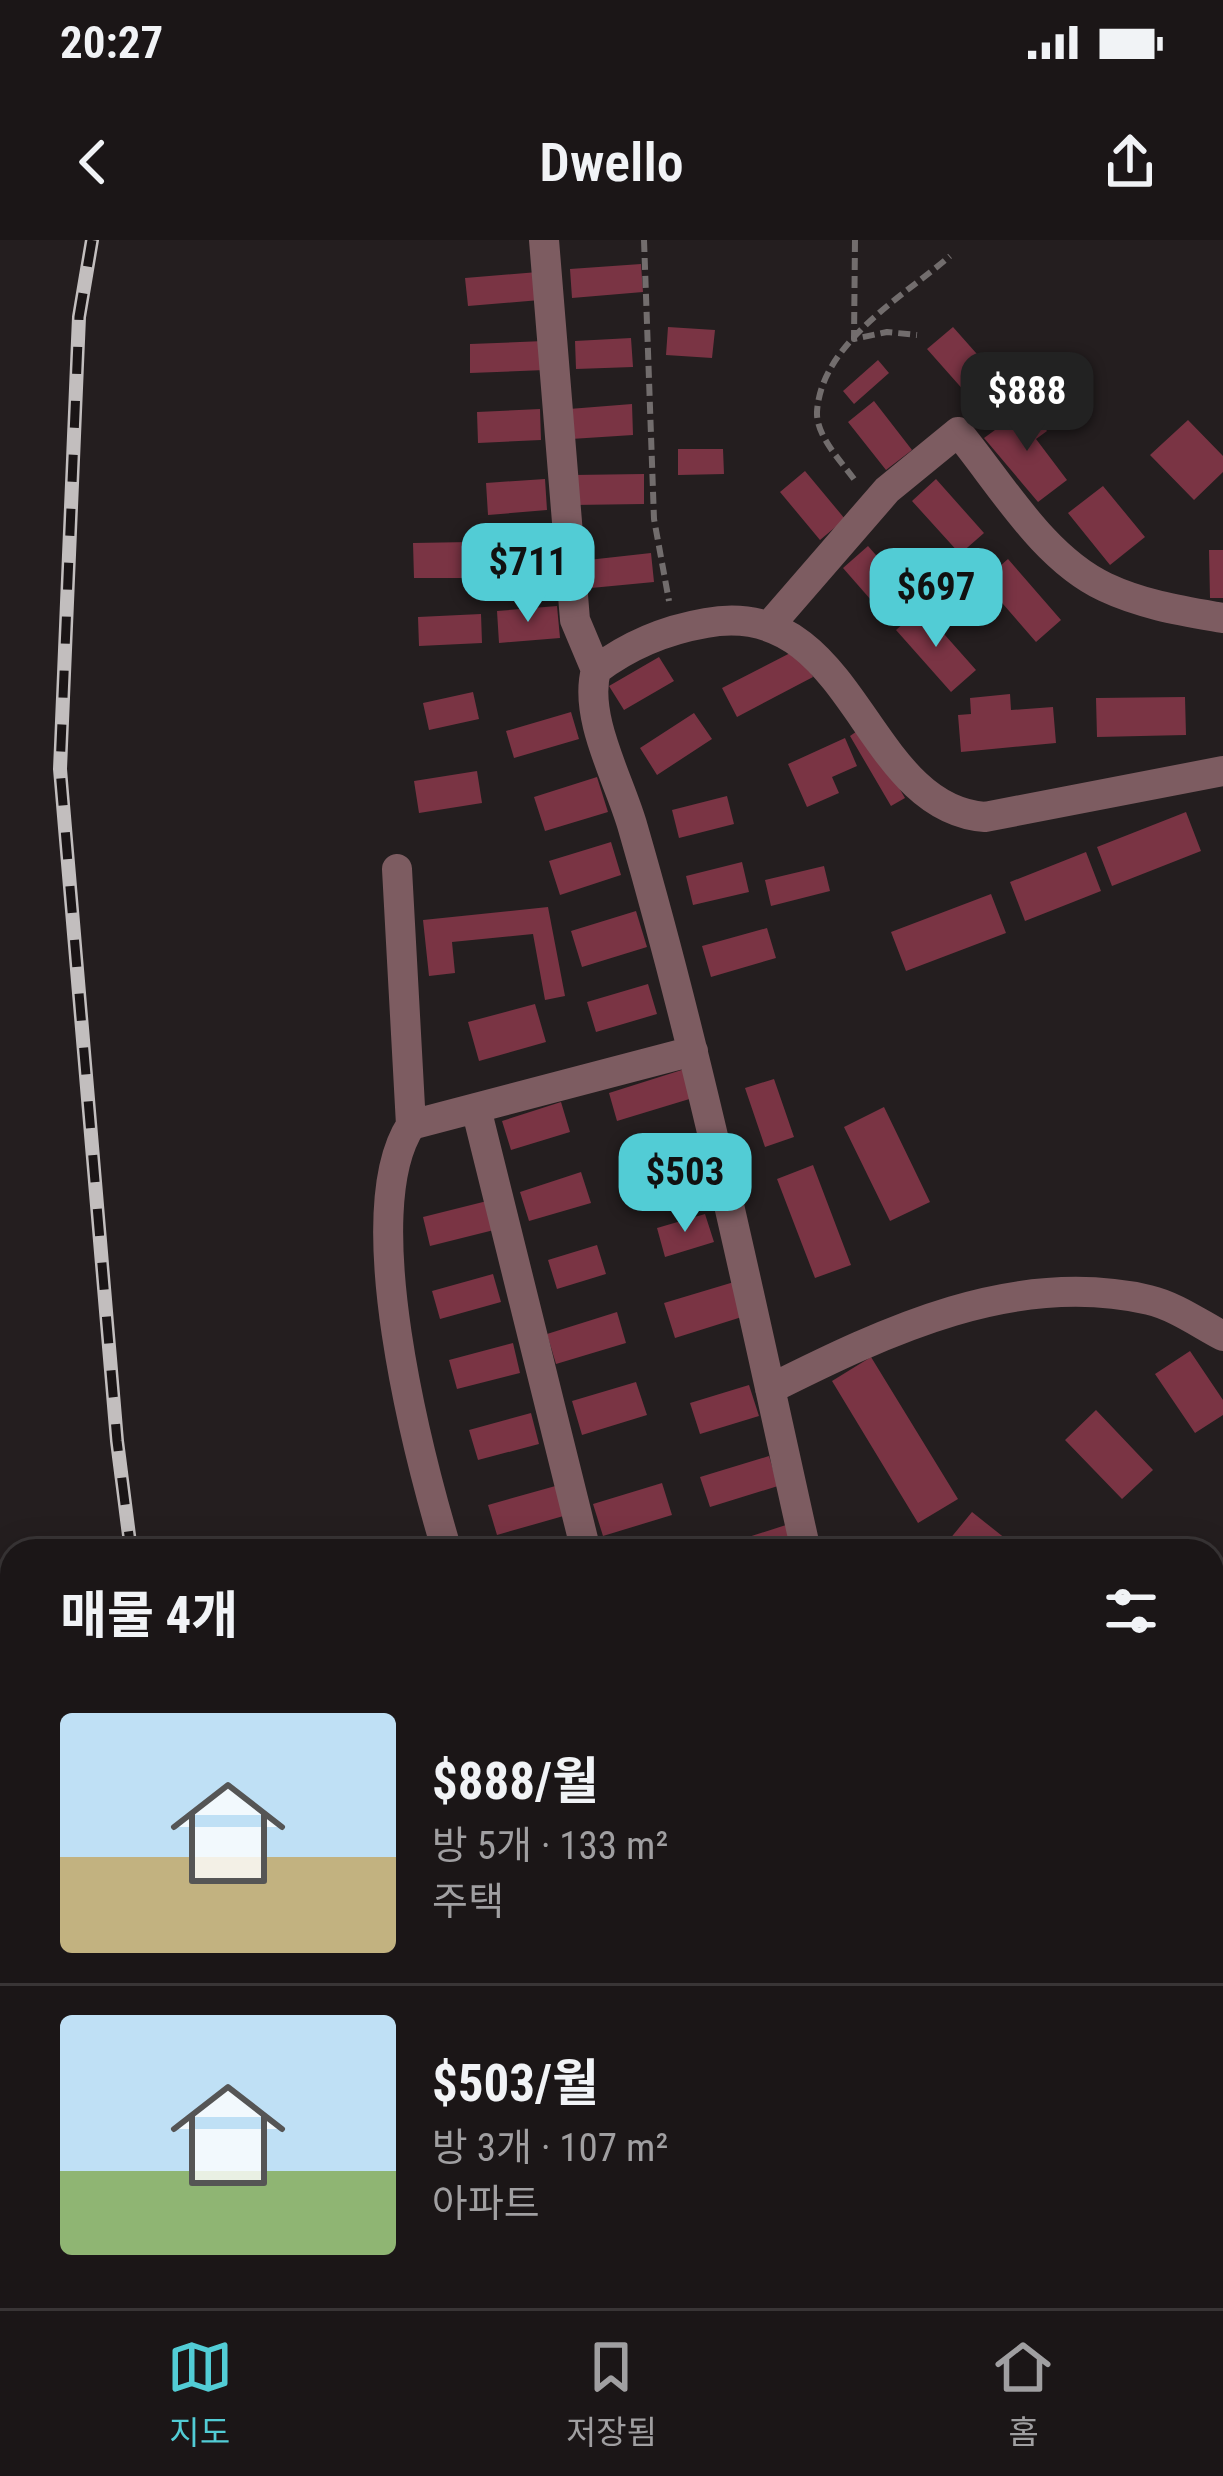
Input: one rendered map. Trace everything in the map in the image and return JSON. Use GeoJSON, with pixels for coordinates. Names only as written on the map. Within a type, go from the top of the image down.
{"type":"FeatureCollection","features":[{"type":"Feature","properties":{"kind":"street"},"geometry":{"type":"LineString","coordinates":[[544,240],[575,620],[596,670],[594,707],[633,827],[694,1051],[803,1539]]}},
{"type":"Feature","properties":{"kind":"street"},"geometry":{"type":"LineString","coordinates":[[770,625],[873,506],[958,432],[1060,557],[1101,586],[1145,603],[1223,619]]}},
{"type":"Feature","properties":{"kind":"street"},"geometry":{"type":"LineString","coordinates":[[596,670],[620,652],[674,628],[720,620],[787,631],[817,658],[921,787],[962,815],[985,817],[1223,771]]}},
{"type":"Feature","properties":{"kind":"street"},"geometry":{"type":"LineString","coordinates":[[398,868],[411,1125],[396,1147],[388,1205],[395,1316],[411,1414],[444,1539]]}},
{"type":"Feature","properties":{"kind":"street"},"geometry":{"type":"LineString","coordinates":[[411,1125],[694,1051]]}},
{"type":"Feature","properties":{"kind":"street"},"geometry":{"type":"LineString","coordinates":[[476,1108],[583,1539]]}},
{"type":"Feature","properties":{"kind":"street"},"geometry":{"type":"LineString","coordinates":[[770,1389],[880,1334],[1031,1294],[1093,1292],[1152,1300],[1223,1336]]}},
{"type":"Feature","properties":{"kind":"path"},"geometry":{"type":"LineString","coordinates":[[644,240],[654,519],[674,628]]}},
{"type":"Feature","properties":{"kind":"path"},"geometry":{"type":"LineString","coordinates":[[854,339],[856,240]]}},
{"type":"Feature","properties":{"kind":"path"},"geometry":{"type":"LineString","coordinates":[[873,506],[829,444],[817,413],[839,353],[950,256]]}},
{"type":"Feature","properties":{"kind":"path"},"geometry":{"type":"LineString","coordinates":[[854,339],[887,332],[917,335]]}},
{"type":"Feature","properties":{"kind":"building"},"geometry":{"type":"Polygon","coordinates":[[[641,264],[643,292],[572,298],[570,269],[641,264]]]}},
{"type":"Feature","properties":{"kind":"building"},"geometry":{"type":"Polygon","coordinates":[[[538,272],[540,300],[468,306],[465,278],[538,272]]]}},
{"type":"Feature","properties":{"kind":"building"},"geometry":{"type":"Polygon","coordinates":[[[668,327],[715,330],[712,358],[666,355],[668,327]]]}},
{"type":"Feature","properties":{"kind":"building"},"geometry":{"type":"Polygon","coordinates":[[[953,327],[992,371],[966,393],[927,349],[953,327]]]}},
{"type":"Feature","properties":{"kind":"building"},"geometry":{"type":"Polygon","coordinates":[[[631,338],[633,367],[576,369],[575,341],[631,338]]]}},
{"type":"Feature","properties":{"kind":"building"},"geometry":{"type":"Polygon","coordinates":[[[544,341],[545,370],[470,373],[470,344],[544,341]]]}},
{"type":"Feature","properties":{"kind":"building"},"geometry":{"type":"Polygon","coordinates":[[[878,360],[889,373],[854,404],[843,391],[878,360]]]}},
{"type":"Feature","properties":{"kind":"building"},"geometry":{"type":"Polygon","coordinates":[[[874,401],[912,450],[886,470],[848,422],[874,401]]]}},
{"type":"Feature","properties":{"kind":"building"},"geometry":{"type":"Polygon","coordinates":[[[632,404],[633,435],[571,439],[569,409],[632,404]]]}},
{"type":"Feature","properties":{"kind":"building"},"geometry":{"type":"Polygon","coordinates":[[[1028,406],[1047,431],[1036,439],[1067,480],[1038,502],[984,438],[1028,406]]]}},
{"type":"Feature","properties":{"kind":"building"},"geometry":{"type":"Polygon","coordinates":[[[540,409],[541,440],[478,443],[477,412],[540,409]]]}},
{"type":"Feature","properties":{"kind":"building"},"geometry":{"type":"Polygon","coordinates":[[[1188,420],[1223,456],[1223,472],[1194,500],[1150,455],[1188,420]]]}},
{"type":"Feature","properties":{"kind":"building"},"geometry":{"type":"Polygon","coordinates":[[[678,449],[723,449],[724,474],[678,475],[678,449]]]}},
{"type":"Feature","properties":{"kind":"building"},"geometry":{"type":"Polygon","coordinates":[[[805,471],[845,519],[820,540],[780,492],[805,471]]]}},
{"type":"Feature","properties":{"kind":"building"},"geometry":{"type":"Polygon","coordinates":[[[644,474],[644,504],[573,505],[573,475],[644,474]]]}},
{"type":"Feature","properties":{"kind":"building"},"geometry":{"type":"Polygon","coordinates":[[[545,479],[547,510],[488,515],[486,483],[545,479]]]}},
{"type":"Feature","properties":{"kind":"building"},"geometry":{"type":"Polygon","coordinates":[[[936,479],[984,533],[960,554],[912,501],[936,479]]]}},
{"type":"Feature","properties":{"kind":"building"},"geometry":{"type":"Polygon","coordinates":[[[1103,486],[1145,537],[1110,565],[1068,513],[1103,486]]]}},
{"type":"Feature","properties":{"kind":"building"},"geometry":{"type":"Polygon","coordinates":[[[553,541],[555,573],[493,577],[491,545],[553,541]]]}},
{"type":"Feature","properties":{"kind":"building"},"geometry":{"type":"Polygon","coordinates":[[[470,542],[471,578],[414,578],[413,543],[470,542]]]}},
{"type":"Feature","properties":{"kind":"building"},"geometry":{"type":"Polygon","coordinates":[[[868,546],[910,594],[885,616],[843,568],[868,546]]]}},
{"type":"Feature","properties":{"kind":"building"},"geometry":{"type":"Polygon","coordinates":[[[1209,550],[1223,550],[1223,598],[1210,598],[1209,550]]]}},
{"type":"Feature","properties":{"kind":"building"},"geometry":{"type":"Polygon","coordinates":[[[651,553],[654,582],[591,588],[588,560],[651,553]]]}},
{"type":"Feature","properties":{"kind":"building"},"geometry":{"type":"Polygon","coordinates":[[[1008,559],[1061,620],[1036,642],[983,581],[1008,559]]]}},
{"type":"Feature","properties":{"kind":"building"},"geometry":{"type":"Polygon","coordinates":[[[557,606],[560,638],[499,643],[497,611],[557,606]]]}},
{"type":"Feature","properties":{"kind":"building"},"geometry":{"type":"Polygon","coordinates":[[[921,608],[976,670],[951,692],[896,630],[921,608]]]}},
{"type":"Feature","properties":{"kind":"building"},"geometry":{"type":"Polygon","coordinates":[[[481,614],[482,643],[419,646],[418,617],[481,614]]]}},
{"type":"Feature","properties":{"kind":"building"},"geometry":{"type":"Polygon","coordinates":[[[798,649],[813,677],[737,717],[722,688],[798,649]]]}},
{"type":"Feature","properties":{"kind":"building"},"geometry":{"type":"Polygon","coordinates":[[[659,657],[674,681],[624,710],[609,686],[659,657]]]}},
{"type":"Feature","properties":{"kind":"building"},"geometry":{"type":"Polygon","coordinates":[[[473,692],[479,719],[429,730],[423,703],[473,692]]]}},
{"type":"Feature","properties":{"kind":"building"},"geometry":{"type":"Polygon","coordinates":[[[1010,694],[1011,710],[1053,707],[1056,743],[961,752],[958,715],[971,714],[970,698],[1010,694]]]}},
{"type":"Feature","properties":{"kind":"building"},"geometry":{"type":"Polygon","coordinates":[[[1185,697],[1186,735],[1097,737],[1096,698],[1185,697]]]}},
{"type":"Feature","properties":{"kind":"building"},"geometry":{"type":"Polygon","coordinates":[[[571,712],[579,739],[514,758],[506,731],[571,712]]]}},
{"type":"Feature","properties":{"kind":"building"},"geometry":{"type":"Polygon","coordinates":[[[694,713],[712,739],[657,775],[640,748],[694,713]]]}},
{"type":"Feature","properties":{"kind":"building"},"geometry":{"type":"Polygon","coordinates":[[[863,727],[905,798],[891,806],[850,736],[863,727]]]}},
{"type":"Feature","properties":{"kind":"building"},"geometry":{"type":"Polygon","coordinates":[[[845,738],[857,766],[832,777],[839,793],[807,807],[788,764],[845,738]]]}},
{"type":"Feature","properties":{"kind":"building"},"geometry":{"type":"Polygon","coordinates":[[[477,771],[482,803],[419,813],[414,781],[477,771]]]}},
{"type":"Feature","properties":{"kind":"building"},"geometry":{"type":"Polygon","coordinates":[[[597,777],[608,812],[545,831],[534,797],[597,777]]]}},
{"type":"Feature","properties":{"kind":"building"},"geometry":{"type":"Polygon","coordinates":[[[727,796],[734,824],[679,838],[672,810],[727,796]]]}},
{"type":"Feature","properties":{"kind":"building"},"geometry":{"type":"Polygon","coordinates":[[[1186,812],[1201,851],[1112,886],[1097,847],[1186,812]]]}},
{"type":"Feature","properties":{"kind":"building"},"geometry":{"type":"Polygon","coordinates":[[[611,842],[621,875],[560,895],[549,861],[611,842]]]}},
{"type":"Feature","properties":{"kind":"building"},"geometry":{"type":"Polygon","coordinates":[[[1086,852],[1101,891],[1025,921],[1010,882],[1086,852]]]}},
{"type":"Feature","properties":{"kind":"building"},"geometry":{"type":"Polygon","coordinates":[[[742,862],[749,892],[693,905],[686,876],[742,862]]]}},
{"type":"Feature","properties":{"kind":"building"},"geometry":{"type":"Polygon","coordinates":[[[824,866],[830,891],[771,906],[765,880],[824,866]]]}},
{"type":"Feature","properties":{"kind":"building"},"geometry":{"type":"Polygon","coordinates":[[[991,894],[1006,933],[906,971],[891,932],[991,894]]]}},
{"type":"Feature","properties":{"kind":"building"},"geometry":{"type":"Polygon","coordinates":[[[548,907],[565,996],[545,1000],[533,934],[452,942],[455,973],[429,976],[423,920],[548,907]]]}},
{"type":"Feature","properties":{"kind":"building"},"geometry":{"type":"Polygon","coordinates":[[[636,911],[647,947],[582,967],[571,931],[636,911]]]}},
{"type":"Feature","properties":{"kind":"building"},"geometry":{"type":"Polygon","coordinates":[[[767,928],[776,958],[711,977],[702,946],[767,928]]]}},
{"type":"Feature","properties":{"kind":"building"},"geometry":{"type":"Polygon","coordinates":[[[648,984],[657,1014],[596,1032],[587,1002],[648,984]]]}},
{"type":"Feature","properties":{"kind":"building"},"geometry":{"type":"Polygon","coordinates":[[[535,1004],[546,1042],[479,1061],[468,1022],[535,1004]]]}},
{"type":"Feature","properties":{"kind":"building"},"geometry":{"type":"Polygon","coordinates":[[[688,1068],[696,1097],[617,1121],[609,1093],[688,1068]]]}},
{"type":"Feature","properties":{"kind":"building"},"geometry":{"type":"Polygon","coordinates":[[[774,1079],[794,1137],[765,1147],[745,1088],[774,1079]]]}},
{"type":"Feature","properties":{"kind":"building"},"geometry":{"type":"Polygon","coordinates":[[[561,1102],[570,1132],[511,1150],[502,1121],[561,1102]]]}},
{"type":"Feature","properties":{"kind":"building"},"geometry":{"type":"Polygon","coordinates":[[[884,1107],[930,1202],[890,1221],[844,1127],[884,1107]]]}},
{"type":"Feature","properties":{"kind":"building"},"geometry":{"type":"Polygon","coordinates":[[[688,1145],[697,1173],[646,1189],[638,1160],[688,1145]]]}},
{"type":"Feature","properties":{"kind":"building"},"geometry":{"type":"Polygon","coordinates":[[[813,1165],[851,1265],[815,1278],[777,1179],[813,1165]]]}},
{"type":"Feature","properties":{"kind":"building"},"geometry":{"type":"Polygon","coordinates":[[[581,1172],[591,1203],[529,1221],[520,1192],[581,1172]]]}},
{"type":"Feature","properties":{"kind":"building"},"geometry":{"type":"Polygon","coordinates":[[[487,1201],[494,1230],[430,1246],[423,1217],[487,1201]]]}},
{"type":"Feature","properties":{"kind":"building"},"geometry":{"type":"Polygon","coordinates":[[[705,1214],[714,1242],[665,1257],[657,1228],[705,1214]]]}},
{"type":"Feature","properties":{"kind":"building"},"geometry":{"type":"Polygon","coordinates":[[[597,1245],[606,1274],[557,1289],[548,1260],[597,1245]]]}},
{"type":"Feature","properties":{"kind":"building"},"geometry":{"type":"Polygon","coordinates":[[[493,1274],[501,1302],[440,1319],[432,1291],[493,1274]]]}},
{"type":"Feature","properties":{"kind":"building"},"geometry":{"type":"Polygon","coordinates":[[[734,1282],[745,1316],[675,1338],[664,1303],[734,1282]]]}},
{"type":"Feature","properties":{"kind":"building"},"geometry":{"type":"Polygon","coordinates":[[[617,1312],[626,1343],[556,1364],[547,1334],[617,1312]]]}},
{"type":"Feature","properties":{"kind":"building"},"geometry":{"type":"Polygon","coordinates":[[[513,1343],[520,1373],[457,1389],[449,1360],[513,1343]]]}},
{"type":"Feature","properties":{"kind":"building"},"geometry":{"type":"Polygon","coordinates":[[[1190,1351],[1223,1400],[1223,1415],[1195,1433],[1155,1374],[1190,1351]]]}},
{"type":"Feature","properties":{"kind":"building"},"geometry":{"type":"Polygon","coordinates":[[[871,1357],[958,1499],[918,1523],[832,1381],[871,1357]]]}},
{"type":"Feature","properties":{"kind":"building"},"geometry":{"type":"Polygon","coordinates":[[[636,1382],[647,1415],[582,1435],[572,1401],[636,1382]]]}},
{"type":"Feature","properties":{"kind":"building"},"geometry":{"type":"Polygon","coordinates":[[[749,1385],[759,1416],[700,1434],[690,1403],[749,1385]]]}},
{"type":"Feature","properties":{"kind":"building"},"geometry":{"type":"Polygon","coordinates":[[[1096,1410],[1153,1470],[1122,1499],[1065,1440],[1096,1410]]]}},
{"type":"Feature","properties":{"kind":"building"},"geometry":{"type":"Polygon","coordinates":[[[531,1413],[539,1444],[478,1460],[469,1430],[531,1413]]]}},
{"type":"Feature","properties":{"kind":"building"},"geometry":{"type":"Polygon","coordinates":[[[769,1456],[778,1486],[710,1507],[700,1477],[769,1456]]]}},
{"type":"Feature","properties":{"kind":"building"},"geometry":{"type":"Polygon","coordinates":[[[662,1483],[672,1515],[603,1536],[593,1504],[662,1483]]]}},
{"type":"Feature","properties":{"kind":"building"},"geometry":{"type":"Polygon","coordinates":[[[559,1485],[567,1515],[497,1535],[488,1505],[559,1485]]]}},
{"type":"Feature","properties":{"kind":"building"},"geometry":{"type":"Polygon","coordinates":[[[972,1512],[1006,1539],[950,1539],[972,1512]]]}},
{"type":"Feature","properties":{"kind":"building"},"geometry":{"type":"Polygon","coordinates":[[[786,1525],[790,1539],[742,1539],[786,1525]]]}},
{"type":"Feature","properties":{"kind":"railway"},"geometry":{"type":"LineString","coordinates":[[92,240],[79,317],[60,769],[117,1441],[129,1539]]}}]}
